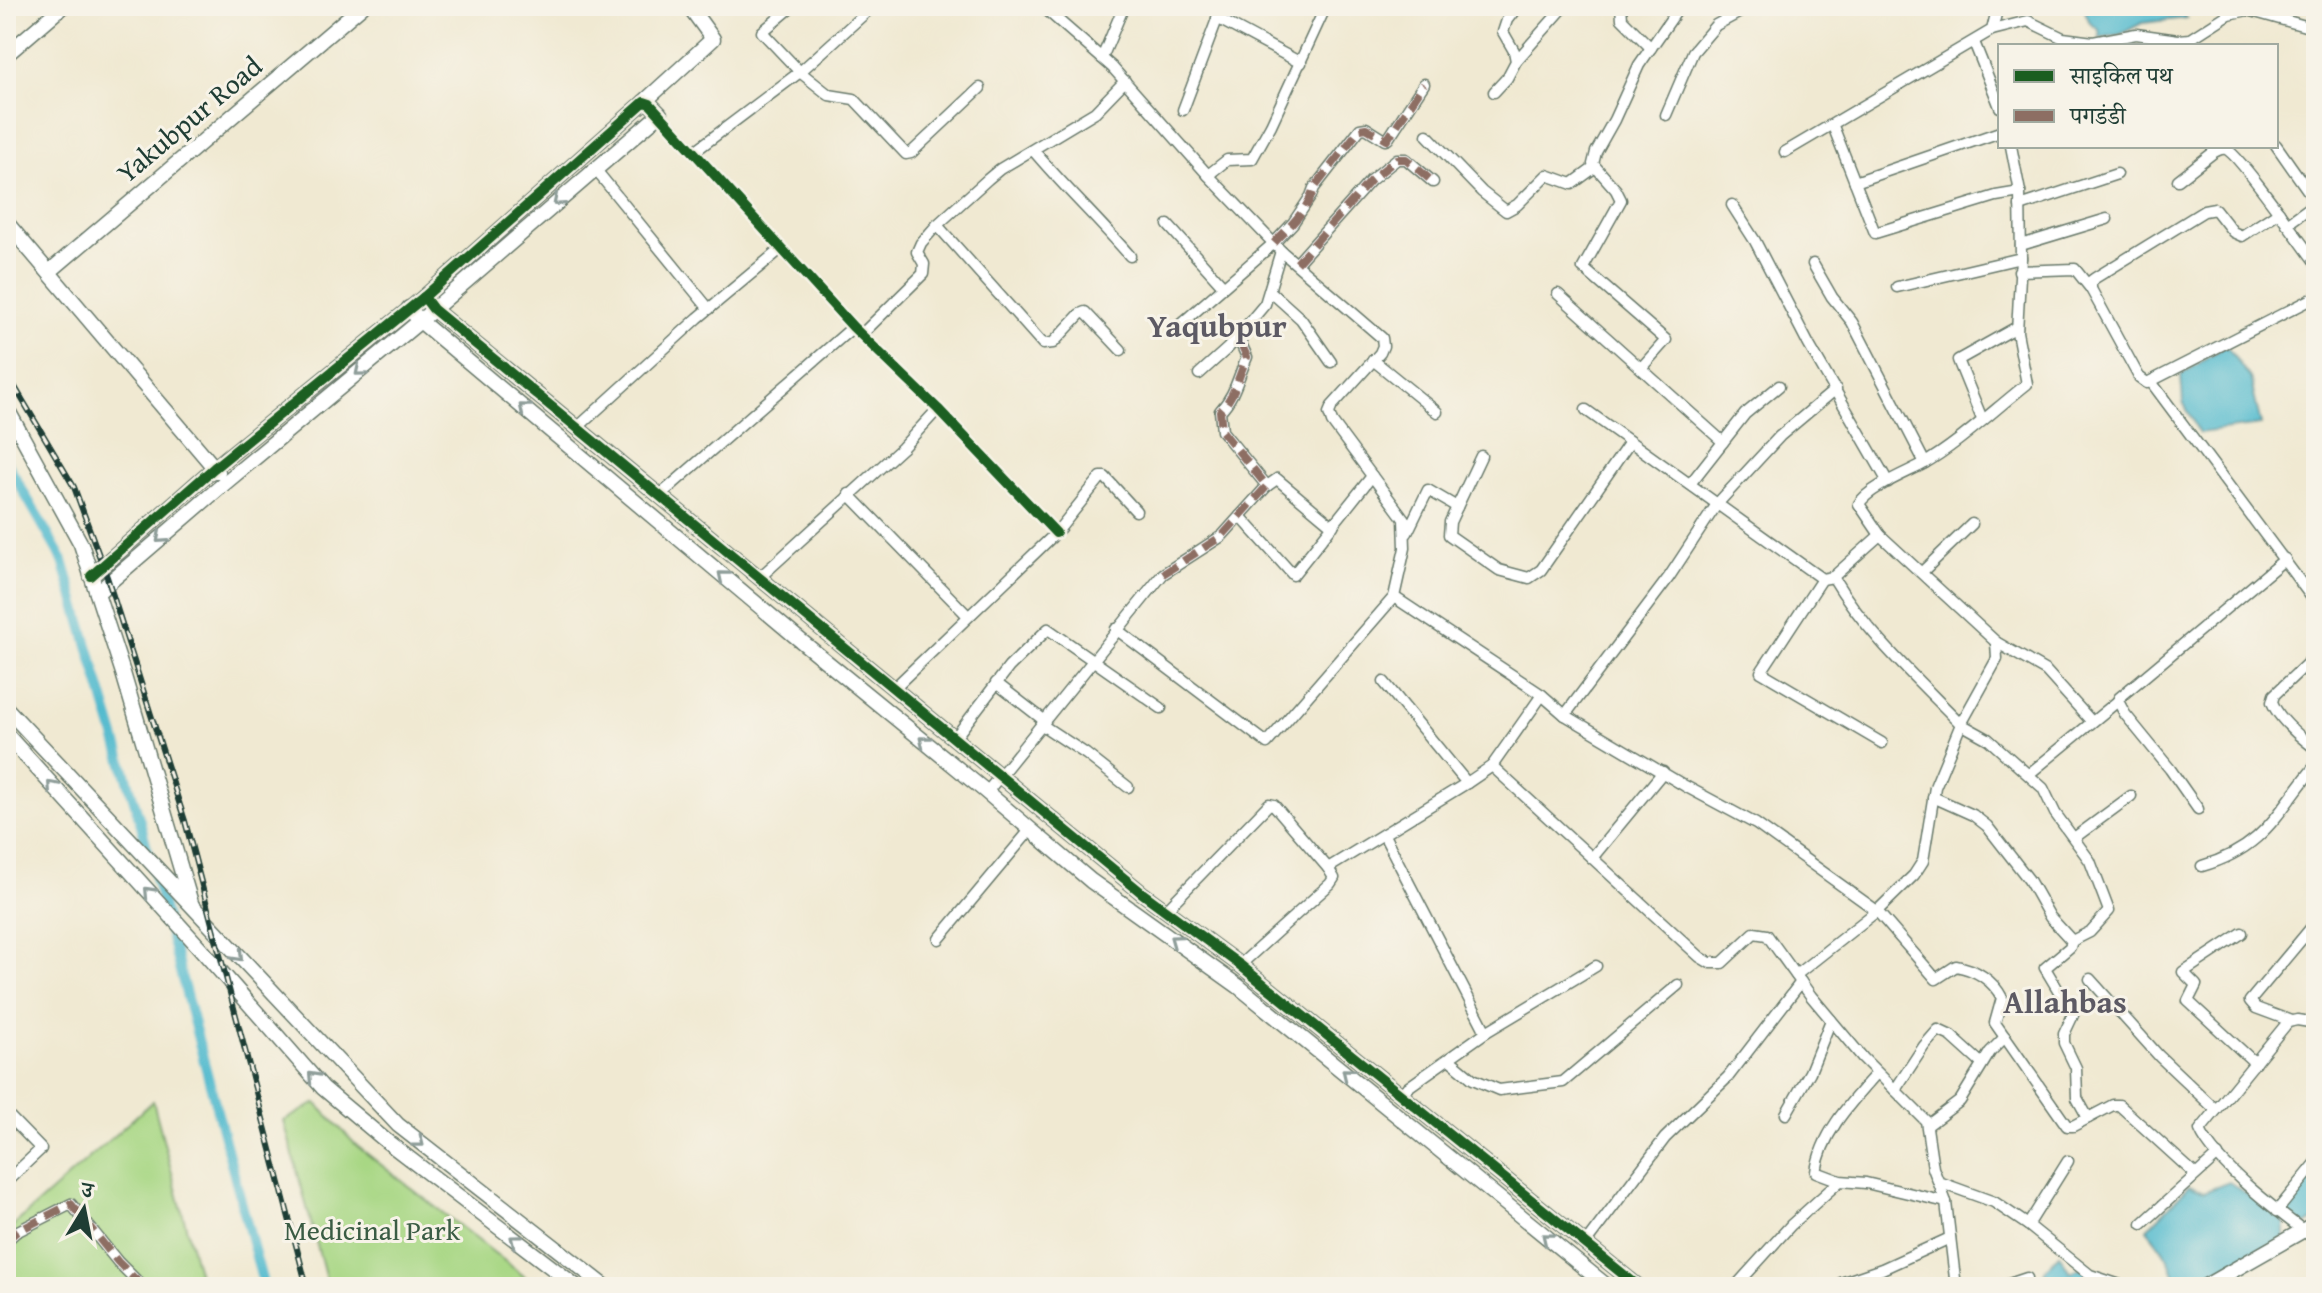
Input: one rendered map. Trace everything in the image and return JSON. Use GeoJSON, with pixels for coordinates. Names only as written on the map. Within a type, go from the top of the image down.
{"type":"FeatureCollection","features":[{"type":"Feature","properties":{"kind":"street"},"geometry":{"type":"LineString","coordinates":[[6,55],[63,6]]}},
{"type":"Feature","properties":{"kind":"street"},"geometry":{"type":"LineString","coordinates":[[97,593],[420,321],[428,303],[713,39],[689,6]]}},
{"type":"Feature","properties":{"kind":"street"},"geometry":{"type":"LineString","coordinates":[[793,6],[762,32],[800,72],[829,95],[854,99],[906,154],[911,153],[980,88]]}},
{"type":"Feature","properties":{"kind":"street"},"geometry":{"type":"LineString","coordinates":[[695,151],[800,72],[873,6]]}},
{"type":"Feature","properties":{"kind":"street"},"geometry":{"type":"LineString","coordinates":[[1042,6],[1125,81],[1208,175],[1278,247],[1382,338],[1383,346],[1329,413],[1332,422],[1404,519],[1405,535],[1394,597],[1267,743],[1116,629]]}},
{"type":"Feature","properties":{"kind":"street"},"geometry":{"type":"LineString","coordinates":[[1102,58],[1124,6]]}},
{"type":"Feature","properties":{"kind":"street"},"geometry":{"type":"LineString","coordinates":[[1183,110],[1222,6]]}},
{"type":"Feature","properties":{"kind":"street"},"geometry":{"type":"LineString","coordinates":[[1208,175],[1227,160],[1252,159],[1326,6]]}},
{"type":"Feature","properties":{"kind":"street"},"geometry":{"type":"LineString","coordinates":[[1516,61],[1503,32],[1507,20],[1518,6]]}},
{"type":"Feature","properties":{"kind":"street"},"geometry":{"type":"LineString","coordinates":[[1494,92],[1516,61],[1565,6]]}},
{"type":"Feature","properties":{"kind":"street"},"geometry":{"type":"LineString","coordinates":[[1621,6],[1622,19],[1651,48]]}},
{"type":"Feature","properties":{"kind":"street"},"geometry":{"type":"LineString","coordinates":[[1427,135],[1482,192],[1506,211],[1517,205],[1547,175],[1572,184],[1594,168],[1596,152],[1614,120],[1630,81],[1680,6]]}},
{"type":"Feature","properties":{"kind":"street"},"geometry":{"type":"LineString","coordinates":[[1666,115],[1693,52],[1716,25],[1751,6]]}},
{"type":"Feature","properties":{"kind":"street"},"geometry":{"type":"LineString","coordinates":[[1990,6],[1996,14],[1992,30]]}},
{"type":"Feature","properties":{"kind":"street","name":"Yakubpur Road"},"geometry":{"type":"LineString","coordinates":[[49,272],[355,8]]}},
{"type":"Feature","properties":{"kind":"street"},"geometry":{"type":"LineString","coordinates":[[1785,152],[1992,30],[2028,21],[2074,41],[2105,41],[2136,34],[2178,40],[2200,34],[2229,14],[2248,10],[2316,29]]}},
{"type":"Feature","properties":{"kind":"street"},"geometry":{"type":"LineString","coordinates":[[1217,18],[1301,63]]}},
{"type":"Feature","properties":{"kind":"street"},"geometry":{"type":"LineString","coordinates":[[1974,42],[1998,102]]}},
{"type":"Feature","properties":{"kind":"street"},"geometry":{"type":"LineString","coordinates":[[659,496],[923,274],[924,264],[917,252],[937,225],[1000,169],[1095,112],[1125,81]]}},
{"type":"Feature","properties":{"kind":"street"},"geometry":{"type":"LineString","coordinates":[[1199,374],[1238,337],[1265,304],[1278,247],[1314,188],[1360,129],[1366,128],[1384,140],[1388,139],[1424,84]]}},
{"type":"Feature","properties":{"kind":"street"},"geometry":{"type":"LineString","coordinates":[[644,102],[650,104],[695,151],[857,331],[938,409],[1056,533]]}},
{"type":"Feature","properties":{"kind":"street"},"geometry":{"type":"LineString","coordinates":[[91,576],[214,468],[409,308],[428,303],[660,114]]}},
{"type":"Feature","properties":{"kind":"street"},"geometry":{"type":"LineString","coordinates":[[1833,126],[1875,233],[1996,196],[2020,192]]}},
{"type":"Feature","properties":{"kind":"street"},"geometry":{"type":"LineString","coordinates":[[1855,182],[1998,133]]}},
{"type":"Feature","properties":{"kind":"street"},"geometry":{"type":"LineString","coordinates":[[2011,148],[2020,192],[2021,258],[2017,327],[2027,384],[1925,463],[1888,482],[1859,504],[1880,535],[1996,642],[2046,671],[2091,721]]}},
{"type":"Feature","properties":{"kind":"street"},"geometry":{"type":"LineString","coordinates":[[2278,148],[2316,202],[2287,224]]}},
{"type":"Feature","properties":{"kind":"street"},"geometry":{"type":"LineString","coordinates":[[2178,180],[2214,152],[2226,149],[2252,177],[2316,263]]}},
{"type":"Feature","properties":{"kind":"street"},"geometry":{"type":"LineString","coordinates":[[1033,150],[1068,192],[1084,204],[1130,256]]}},
{"type":"Feature","properties":{"kind":"street"},"geometry":{"type":"LineString","coordinates":[[1297,263],[1371,180],[1397,159],[1406,159],[1433,182]]}},
{"type":"Feature","properties":{"kind":"street"},"geometry":{"type":"LineString","coordinates":[[1594,168],[1616,190],[1621,200],[1583,268],[1666,340],[1642,367]]}},
{"type":"Feature","properties":{"kind":"street"},"geometry":{"type":"LineString","coordinates":[[595,169],[709,309]]}},
{"type":"Feature","properties":{"kind":"street"},"geometry":{"type":"LineString","coordinates":[[2020,206],[2117,174]]}},
{"type":"Feature","properties":{"kind":"street"},"geometry":{"type":"LineString","coordinates":[[1732,205],[1888,482]]}},
{"type":"Feature","properties":{"kind":"street"},"geometry":{"type":"LineString","coordinates":[[2091,289],[2091,281],[2095,278],[2204,211],[2215,209],[2233,232],[2242,236],[2279,212]]}},
{"type":"Feature","properties":{"kind":"street"},"geometry":{"type":"LineString","coordinates":[[2021,245],[2107,219]]}},
{"type":"Feature","properties":{"kind":"street"},"geometry":{"type":"LineString","coordinates":[[6,222],[226,482]]}},
{"type":"Feature","properties":{"kind":"street"},"geometry":{"type":"LineString","coordinates":[[937,225],[1043,344],[1053,343],[1085,312],[1121,350]]}},
{"type":"Feature","properties":{"kind":"street"},"geometry":{"type":"LineString","coordinates":[[1168,225],[1223,286]]}},
{"type":"Feature","properties":{"kind":"street"},"geometry":{"type":"LineString","coordinates":[[1181,324],[1223,286],[1278,247]]}},
{"type":"Feature","properties":{"kind":"street"},"geometry":{"type":"LineString","coordinates":[[577,428],[782,248]]}},
{"type":"Feature","properties":{"kind":"street"},"geometry":{"type":"LineString","coordinates":[[1897,287],[2021,258]]}},
{"type":"Feature","properties":{"kind":"street"},"geometry":{"type":"LineString","coordinates":[[1813,264],[1832,297],[1852,322],[1925,463]]}},
{"type":"Feature","properties":{"kind":"street"},"geometry":{"type":"LineString","coordinates":[[2019,271],[2075,269],[2091,289],[2139,377],[2147,383],[2316,297]]}},
{"type":"Feature","properties":{"kind":"street"},"geometry":{"type":"LineString","coordinates":[[1270,291],[1301,319],[1331,362]]}},
{"type":"Feature","properties":{"kind":"street"},"geometry":{"type":"LineString","coordinates":[[1558,294],[1723,442]]}},
{"type":"Feature","properties":{"kind":"street"},"geometry":{"type":"LineString","coordinates":[[428,303],[758,579],[1165,911],[1245,969],[1639,1287]]}},
{"type":"Feature","properties":{"kind":"street"},"geometry":{"type":"LineString","coordinates":[[409,308],[420,321],[1091,881],[1238,986],[1608,1287]]}},
{"type":"Feature","properties":{"kind":"street"},"geometry":{"type":"LineString","coordinates":[[1982,419],[1958,360],[2017,327]]}},
{"type":"Feature","properties":{"kind":"street"},"geometry":{"type":"LineString","coordinates":[[1238,337],[1247,357],[1234,384],[1233,398],[1220,411],[1222,431],[1267,486]]}},
{"type":"Feature","properties":{"kind":"street"},"geometry":{"type":"LineString","coordinates":[[1373,360],[1437,412]]}},
{"type":"Feature","properties":{"kind":"street"},"geometry":{"type":"LineString","coordinates":[[2152,383],[2316,603]]}},
{"type":"Feature","properties":{"kind":"street"},"geometry":{"type":"LineString","coordinates":[[1690,484],[1745,414],[1779,386]]}},
{"type":"Feature","properties":{"kind":"street"},"geometry":{"type":"LineString","coordinates":[[1565,715],[1669,577],[1717,504],[1780,436],[1836,389]]}},
{"type":"Feature","properties":{"kind":"street"},"geometry":{"type":"LineString","coordinates":[[6,407],[81,544],[188,903]]}},
{"type":"Feature","properties":{"kind":"street"},"geometry":{"type":"LineString","coordinates":[[758,579],[902,448],[938,409]]}},
{"type":"Feature","properties":{"kind":"street"},"geometry":{"type":"LineString","coordinates":[[1586,410],[1717,504],[1828,578],[1883,642],[1961,724],[1988,739],[2048,795],[2055,813],[2092,866],[2109,911],[2090,932],[2072,941],[2070,947],[2046,965],[2045,970],[2073,1015],[2064,1034],[2064,1043],[2076,1068],[2077,1098],[2088,1118]]}},
{"type":"Feature","properties":{"kind":"street"},"geometry":{"type":"LineString","coordinates":[[1481,456],[1457,507],[1449,535],[1499,570],[1529,578],[1541,570],[1630,442]]}},
{"type":"Feature","properties":{"kind":"street"},"geometry":{"type":"LineString","coordinates":[[893,689],[1056,533],[1102,476],[1136,511]]}},
{"type":"Feature","properties":{"kind":"street"},"geometry":{"type":"LineString","coordinates":[[1240,516],[1293,575],[1372,476]]}},
{"type":"Feature","properties":{"kind":"street"},"geometry":{"type":"LineString","coordinates":[[987,792],[1163,574],[1222,536],[1267,486],[1277,479],[1333,526]]}},
{"type":"Feature","properties":{"kind":"street"},"geometry":{"type":"LineString","coordinates":[[1405,535],[1428,490],[1457,507]]}},
{"type":"Feature","properties":{"kind":"street"},"geometry":{"type":"LineString","coordinates":[[849,494],[968,616]]}},
{"type":"Feature","properties":{"kind":"street"},"geometry":{"type":"LineString","coordinates":[[1922,572],[1972,524]]}},
{"type":"Feature","properties":{"kind":"street"},"geometry":{"type":"LineString","coordinates":[[1880,535],[1828,578],[1761,672],[1882,743]]}},
{"type":"Feature","properties":{"kind":"street"},"geometry":{"type":"LineString","coordinates":[[2029,774],[2285,559]]}},
{"type":"Feature","properties":{"kind":"street"},"geometry":{"type":"LineString","coordinates":[[1394,597],[1542,695],[1565,715],[1756,824],[1877,911],[1936,979],[1956,966],[1975,972],[1994,985],[2002,998],[1994,1020],[2065,1123],[2070,1127],[2113,1105],[2122,1106],[2195,1174]]}},
{"type":"Feature","properties":{"kind":"street"},"geometry":{"type":"LineString","coordinates":[[954,739],[996,683],[1039,634],[1048,629],[1161,708]]}},
{"type":"Feature","properties":{"kind":"street"},"geometry":{"type":"LineString","coordinates":[[1585,1244],[1665,1138],[1728,1077],[1798,978],[1914,875],[1923,861],[1935,787],[1961,724],[1997,659],[1996,642]]}},
{"type":"Feature","properties":{"kind":"street"},"geometry":{"type":"LineString","coordinates":[[2316,655],[2274,695],[2272,702],[2295,731],[2316,749]]}},
{"type":"Feature","properties":{"kind":"street"},"geometry":{"type":"LineString","coordinates":[[1384,682],[1467,783]]}},
{"type":"Feature","properties":{"kind":"street"},"geometry":{"type":"LineString","coordinates":[[996,683],[1128,787]]}},
{"type":"Feature","properties":{"kind":"street"},"geometry":{"type":"LineString","coordinates":[[1328,868],[1492,766],[1542,695]]}},
{"type":"Feature","properties":{"kind":"street"},"geometry":{"type":"LineString","coordinates":[[2118,701],[2198,809]]}},
{"type":"Feature","properties":{"kind":"street"},"geometry":{"type":"LineString","coordinates":[[9,717],[398,1125],[606,1287]]}},
{"type":"Feature","properties":{"kind":"street"},"geometry":{"type":"LineString","coordinates":[[6,734],[323,1088],[577,1287]]}},
{"type":"Feature","properties":{"kind":"street"},"geometry":{"type":"LineString","coordinates":[[2202,866],[2237,853],[2256,840],[2316,765]]}},
{"type":"Feature","properties":{"kind":"street"},"geometry":{"type":"LineString","coordinates":[[1492,766],[1700,957],[1710,963],[1722,963],[1751,935],[1759,932],[1767,935],[1831,1020],[1928,1125],[1932,1164],[1946,1202],[1956,1287]]}},
{"type":"Feature","properties":{"kind":"street"},"geometry":{"type":"LineString","coordinates":[[1592,858],[1663,772]]}},
{"type":"Feature","properties":{"kind":"street"},"geometry":{"type":"LineString","coordinates":[[2074,838],[2131,796]]}},
{"type":"Feature","properties":{"kind":"street"},"geometry":{"type":"LineString","coordinates":[[1933,797],[1973,815],[1987,826],[2029,880],[2050,917],[2072,941]]}},
{"type":"Feature","properties":{"kind":"street"},"geometry":{"type":"LineString","coordinates":[[1165,911],[1269,804],[1274,805],[1334,878],[1245,969],[1238,986]]}},
{"type":"Feature","properties":{"kind":"street"},"geometry":{"type":"LineString","coordinates":[[939,939],[1031,829]]}},
{"type":"Feature","properties":{"kind":"street"},"geometry":{"type":"LineString","coordinates":[[1384,835],[1486,1032]]}},
{"type":"Feature","properties":{"kind":"street"},"geometry":{"type":"LineString","coordinates":[[2316,922],[2250,1001],[2256,1008],[2291,1021],[2316,1023]]}},
{"type":"Feature","properties":{"kind":"street"},"geometry":{"type":"LineString","coordinates":[[2242,933],[2183,972],[2196,985],[2188,998],[2189,1003],[2255,1063]]}},
{"type":"Feature","properties":{"kind":"street"},"geometry":{"type":"LineString","coordinates":[[1400,1093],[1486,1032],[1596,966]]}},
{"type":"Feature","properties":{"kind":"street"},"geometry":{"type":"LineString","coordinates":[[2090,979],[2159,1056],[2216,1110]]}},
{"type":"Feature","properties":{"kind":"street"},"geometry":{"type":"LineString","coordinates":[[1449,1059],[1473,1079],[1499,1090],[1563,1082],[1678,985]]}},
{"type":"Feature","properties":{"kind":"street"},"geometry":{"type":"LineString","coordinates":[[1786,1114],[1807,1080],[1831,1020]]}},
{"type":"Feature","properties":{"kind":"street"},"geometry":{"type":"LineString","coordinates":[[2291,1021],[2200,1130],[2218,1155],[2277,1211],[2312,1231]]}},
{"type":"Feature","properties":{"kind":"street"},"geometry":{"type":"LineString","coordinates":[[1895,1090],[1938,1030],[1951,1036],[1982,1064]]}},
{"type":"Feature","properties":{"kind":"street"},"geometry":{"type":"LineString","coordinates":[[1928,1125],[1958,1103],[1993,1048],[2005,1037]]}},
{"type":"Feature","properties":{"kind":"street"},"geometry":{"type":"LineString","coordinates":[[1877,1073],[1845,1109],[1827,1139],[1816,1172],[1840,1181],[1866,1183],[1946,1202]]}},
{"type":"Feature","properties":{"kind":"street"},"geometry":{"type":"LineString","coordinates":[[6,1113],[41,1149],[6,1182]]}},
{"type":"Feature","properties":{"kind":"street"},"geometry":{"type":"LineString","coordinates":[[2142,1224],[2218,1155]]}},
{"type":"Feature","properties":{"kind":"street"},"geometry":{"type":"LineString","coordinates":[[2028,1225],[2068,1161]]}},
{"type":"Feature","properties":{"kind":"street"},"geometry":{"type":"LineString","coordinates":[[2277,1211],[2316,1163]]}},
{"type":"Feature","properties":{"kind":"street"},"geometry":{"type":"LineString","coordinates":[[1735,1287],[1791,1225],[1840,1181]]}},
{"type":"Feature","properties":{"kind":"street"},"geometry":{"type":"LineString","coordinates":[[1939,1182],[1986,1198],[2028,1225],[2090,1275],[2126,1287]]}},
{"type":"Feature","properties":{"kind":"street"},"geometry":{"type":"LineString","coordinates":[[6,1241],[16,1232],[71,1204],[118,1262],[143,1287]]}},
{"type":"Feature","properties":{"kind":"street"},"geometry":{"type":"LineString","coordinates":[[2204,1287],[2312,1231]]}},
{"type":"Feature","properties":{"kind":"street"},"geometry":{"type":"LineString","coordinates":[[1841,1283],[1882,1269],[1950,1238]]}},
{"type":"Feature","properties":{"kind":"street"},"geometry":{"type":"LineString","coordinates":[[2000,1287],[2027,1278]]}},
{"type":"Feature","properties":{"kind":"green space"},"geometry":{"type":"Polygon","coordinates":[[[153,1101],[202,1287],[6,1287],[6,1232],[153,1101]]]}},
{"type":"Feature","properties":{"kind":"green space","name":"Medicinal Park"},"geometry":{"type":"Polygon","coordinates":[[[316,1103],[357,1146],[538,1287],[328,1287],[284,1121],[316,1103]]]}},
{"type":"Feature","properties":{"kind":"water"},"geometry":{"type":"Polygon","coordinates":[[[2087,6],[2179,6],[2187,18],[2142,23],[2121,34],[2100,38],[2099,30],[2090,23],[2085,11],[2087,6]]]}},
{"type":"Feature","properties":{"kind":"water"},"geometry":{"type":"Polygon","coordinates":[[[2226,346],[2250,378],[2261,425],[2199,433],[2183,402],[2181,375],[2226,346]]]}},
{"type":"Feature","properties":{"kind":"water"},"geometry":{"type":"Polygon","coordinates":[[[2316,1174],[2316,1219],[2303,1226],[2283,1209],[2316,1174]]]}},
{"type":"Feature","properties":{"kind":"water"},"geometry":{"type":"Polygon","coordinates":[[[2229,1182],[2270,1209],[2285,1224],[2285,1237],[2195,1287],[2177,1287],[2166,1256],[2147,1229],[2189,1186],[2204,1192],[2229,1182]]]}},
{"type":"Feature","properties":{"kind":"water"},"geometry":{"type":"Polygon","coordinates":[[[2059,1254],[2070,1272],[2082,1267],[2114,1287],[2038,1287],[2046,1269],[2059,1254]]]}},
{"type":"Feature","properties":{"kind":"waterway"},"geometry":{"type":"LineString","coordinates":[[6,461],[63,561],[140,821],[264,1287]]}},
{"type":"Feature","properties":{"kind":"railway"},"geometry":{"type":"LineString","coordinates":[[6,372],[74,487],[107,577],[185,821],[307,1287]]}},
{"type":"Feature","properties":{"kind":"marked path"},"geometry":{"type":"LineString","coordinates":[[1274,243],[1303,211],[1314,188],[1360,129],[1366,128],[1387,140],[1424,84]]}},
{"type":"Feature","properties":{"kind":"marked path"},"geometry":{"type":"LineString","coordinates":[[1297,263],[1371,180],[1397,159],[1406,159],[1433,182]]}},
{"type":"Feature","properties":{"kind":"marked path"},"geometry":{"type":"LineString","coordinates":[[1163,574],[1222,536],[1267,486],[1222,431],[1220,411],[1233,393],[1247,357],[1238,337]]}},
{"type":"Feature","properties":{"kind":"marked path"},"geometry":{"type":"LineString","coordinates":[[6,1241],[16,1232],[71,1204],[118,1262],[143,1287]]}},
{"type":"Feature","properties":{"kind":"cycle path"},"geometry":{"type":"LineString","coordinates":[[91,576],[214,468],[424,297],[644,102],[650,104],[853,327],[938,409],[1056,533]]}},
{"type":"Feature","properties":{"kind":"cycle path"},"geometry":{"type":"LineString","coordinates":[[424,297],[433,309],[1142,893],[1240,965],[1639,1287]]}},
{"type":"Feature","properties":{"kind":"district","name":"Yaqubpur"},"geometry":{"type":"Point","coordinates":[1217,326]}},
{"type":"Feature","properties":{"kind":"district","name":"Allahbas"},"geometry":{"type":"Point","coordinates":[2065,1002]}}]}
